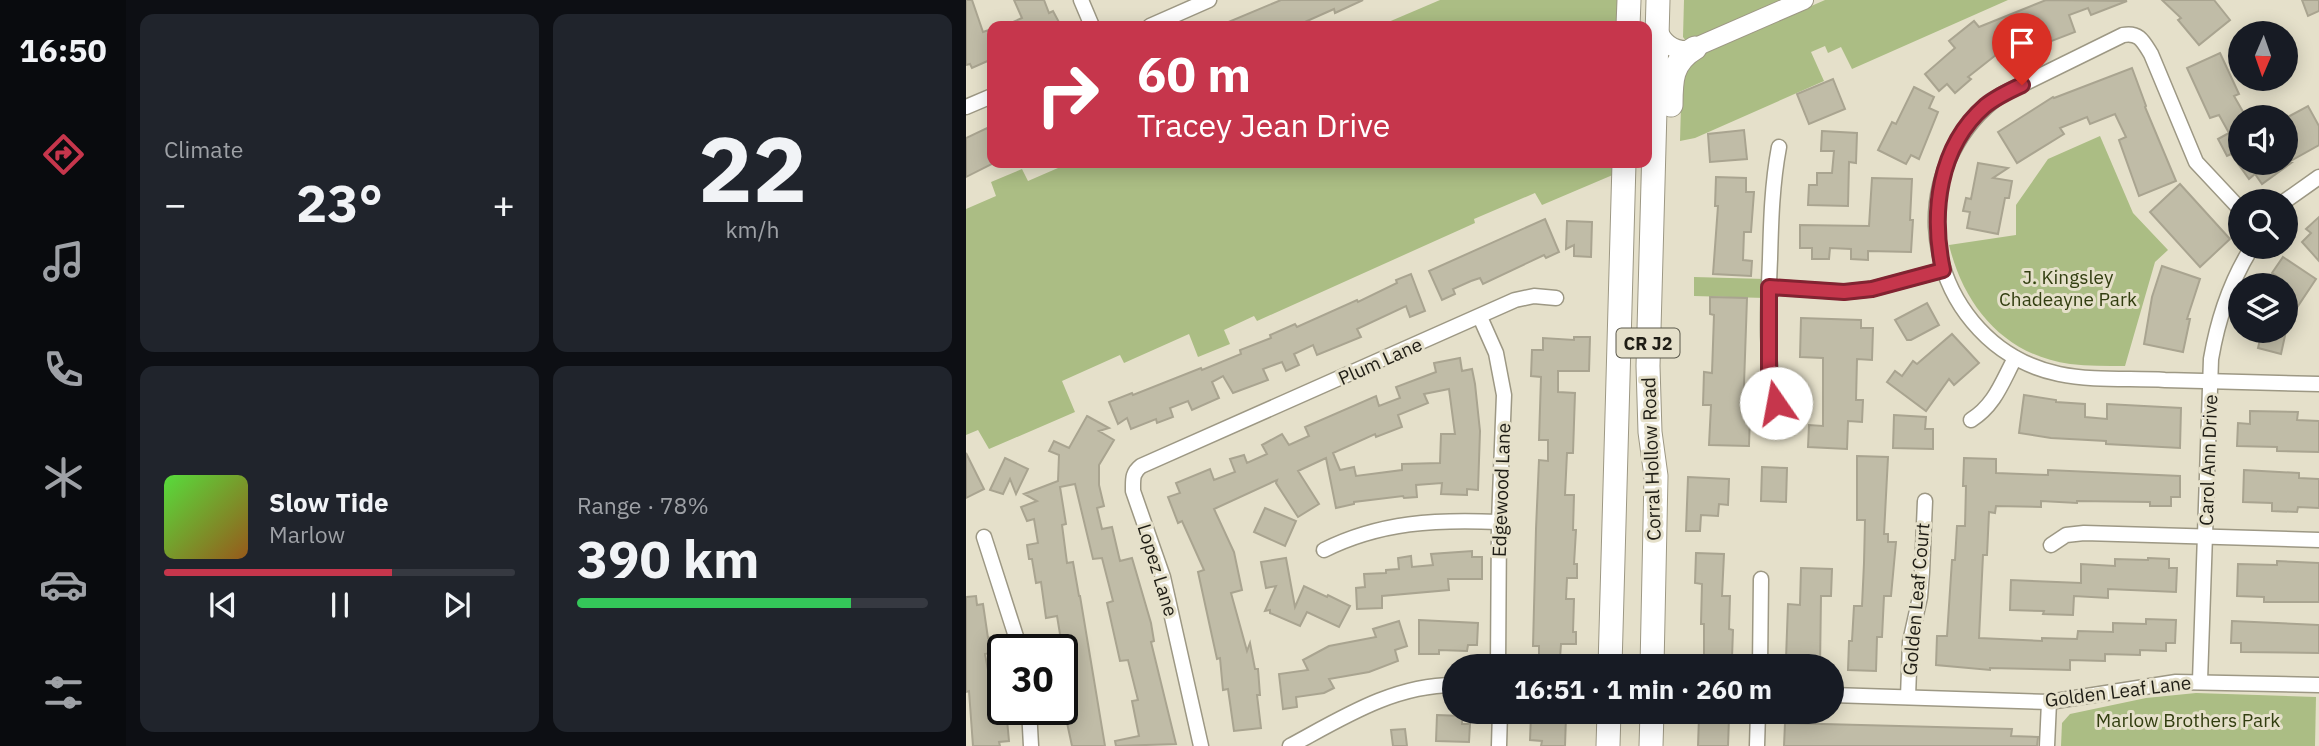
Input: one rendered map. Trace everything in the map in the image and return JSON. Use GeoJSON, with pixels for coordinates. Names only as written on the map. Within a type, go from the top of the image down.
{"type":"FeatureCollection","features":[{"type":"Feature","properties":{"kind":"main road"},"geometry":{"type":"LineString","coordinates":[[1628,21],[1629,0]]}},
{"type":"Feature","properties":{"kind":"main road","name":"Corral Hollow Road"},"geometry":{"type":"LineString","coordinates":[[1652,654],[1656,476],[1650,432],[1648,366],[1658,0]]}},
{"type":"Feature","properties":{"kind":"main road"},"geometry":{"type":"LineString","coordinates":[[1656,476],[1661,410],[1671,79],[1681,58],[1695,48]]}},
{"type":"Feature","properties":{"kind":"main road","name":"Corral Hollow Road"},"geometry":{"type":"LineString","coordinates":[[1610,654],[1624,168]]}},
{"type":"Feature","properties":{"kind":"main road"},"geometry":{"type":"LineString","coordinates":[[1608,746],[1609,724]]}},
{"type":"Feature","properties":{"kind":"main road"},"geometry":{"type":"LineString","coordinates":[[1651,746],[1652,724]]}},
{"type":"Feature","properties":{"kind":"street"},"geometry":{"type":"LineString","coordinates":[[1081,0],[1090,21]]}},
{"type":"Feature","properties":{"kind":"street"},"geometry":{"type":"LineString","coordinates":[[1161,21],[1209,0]]}},
{"type":"Feature","properties":{"kind":"street"},"geometry":{"type":"LineString","coordinates":[[1658,29],[1663,40],[1672,47],[1683,50],[1695,48],[1804,0]]}},
{"type":"Feature","properties":{"kind":"street"},"geometry":{"type":"LineString","coordinates":[[2228,196],[2196,162],[2151,54],[2141,38],[2132,34],[2123,35],[2001,95],[1984,107],[1968,125],[1952,150],[1942,179],[1936,220],[1943,270],[1965,312],[1987,337],[2015,358],[2039,369],[2063,375],[2319,384]]}},
{"type":"Feature","properties":{"kind":"street"},"geometry":{"type":"LineString","coordinates":[[966,107],[987,98]]}},
{"type":"Feature","properties":{"kind":"street"},"geometry":{"type":"LineString","coordinates":[[1776,403],[1769,374],[1769,287],[1773,180],[1779,146]]}},
{"type":"Feature","properties":{"kind":"street"},"geometry":{"type":"LineString","coordinates":[[2298,192],[2319,177]]}},
{"type":"Feature","properties":{"kind":"street","name":"Carol Ann Drive"},"geometry":{"type":"LineString","coordinates":[[2200,681],[2211,359],[2222,309],[2245,259]]}},
{"type":"Feature","properties":{"kind":"street"},"geometry":{"type":"LineString","coordinates":[[1769,287],[1844,292],[1872,289],[1943,270]]}},
{"type":"Feature","properties":{"kind":"street","name":"Plum Lane"},"geometry":{"type":"LineString","coordinates":[[1206,437],[1515,300],[1534,296],[1556,298]]}},
{"type":"Feature","properties":{"kind":"street","name":"Edgewood Lane"},"geometry":{"type":"LineString","coordinates":[[1480,317],[1496,353],[1504,395],[1499,522],[1498,654]]}},
{"type":"Feature","properties":{"kind":"street"},"geometry":{"type":"LineString","coordinates":[[1970,420],[1993,402],[2015,358]]}},
{"type":"Feature","properties":{"kind":"street","name":"Lopez Lane"},"geometry":{"type":"LineString","coordinates":[[1200,746],[1163,577],[1133,491],[1132,477],[1141,466],[1206,437]]}},
{"type":"Feature","properties":{"kind":"street","name":"Golden Leaf Court"},"geometry":{"type":"LineString","coordinates":[[1908,697],[1910,642],[1920,597],[1925,501]]}},
{"type":"Feature","properties":{"kind":"street"},"geometry":{"type":"LineString","coordinates":[[1324,551],[1372,531],[1408,523],[1449,520],[1499,522]]}},
{"type":"Feature","properties":{"kind":"street"},"geometry":{"type":"LineString","coordinates":[[2051,545],[2066,535],[2084,533],[2319,540]]}},
{"type":"Feature","properties":{"kind":"street"},"geometry":{"type":"LineString","coordinates":[[984,537],[1015,634]]}},
{"type":"Feature","properties":{"kind":"street"},"geometry":{"type":"LineString","coordinates":[[1760,654],[1761,579]]}},
{"type":"Feature","properties":{"kind":"street","name":"Golden Leaf Lane"},"geometry":{"type":"LineString","coordinates":[[1844,695],[2049,702],[2085,698],[2153,684],[2200,681],[2319,685]]}},
{"type":"Feature","properties":{"kind":"street"},"geometry":{"type":"LineString","coordinates":[[1290,746],[1313,740],[1355,709],[1410,690],[1442,686]]}},
{"type":"Feature","properties":{"kind":"street"},"geometry":{"type":"LineString","coordinates":[[2047,746],[2049,702]]}},
{"type":"Feature","properties":{"kind":"street"},"geometry":{"type":"LineString","coordinates":[[1499,746],[1500,724]]}},
{"type":"Feature","properties":{"kind":"street"},"geometry":{"type":"LineString","coordinates":[[1757,746],[1758,724]]}},
{"type":"Feature","properties":{"kind":"street"},"geometry":{"type":"LineString","coordinates":[[1030,725],[1031,746]]}},
{"type":"Feature","properties":{"kind":"green space"},"geometry":{"type":"Polygon","coordinates":[[[1440,0],[1620,0],[1620,21],[1391,21],[1440,0]]]}},
{"type":"Feature","properties":{"kind":"green space"},"geometry":{"type":"Polygon","coordinates":[[[1684,0],[1794,0],[1700,41],[1686,41],[1683,37],[1684,0]]]}},
{"type":"Feature","properties":{"kind":"green space"},"geometry":{"type":"Polygon","coordinates":[[[1825,0],[2008,0],[1852,69],[1841,47],[1828,53],[1825,46],[1811,52],[1824,81],[1695,138],[1680,141],[1682,70],[1697,56],[1825,0]]]}},
{"type":"Feature","properties":{"kind":"green space","name":"J. Kingsley Chadeayne Park"},"geometry":{"type":"Polygon","coordinates":[[[2100,136],[2133,213],[2168,250],[2155,262],[2125,366],[2077,365],[2046,359],[2007,338],[1990,324],[1976,307],[1965,288],[1949,245],[2016,235],[2016,205],[2048,159],[2100,136]]]}},
{"type":"Feature","properties":{"kind":"green space"},"geometry":{"type":"Polygon","coordinates":[[[1058,168],[1616,168],[1615,174],[1542,205],[1535,193],[1474,219],[1475,223],[1257,321],[1254,316],[1224,330],[1230,344],[1198,357],[1189,334],[1124,363],[1120,355],[1062,381],[1075,412],[989,449],[978,430],[966,435],[966,209],[996,196],[991,182],[1022,169],[1028,181],[1058,168]]]}},
{"type":"Feature","properties":{"kind":"green space"},"geometry":{"type":"Polygon","coordinates":[[[1694,277],[1765,279],[1765,298],[1694,296],[1694,277]]]}},
{"type":"Feature","properties":{"kind":"green space","name":"Marlow Brothers Park"},"geometry":{"type":"Polygon","coordinates":[[[2196,693],[2316,697],[2315,746],[2061,746],[2062,723],[2070,714],[2146,698],[2196,693]]]}},
{"type":"Feature","properties":{"kind":"building"},"geometry":{"type":"Polygon","coordinates":[[[966,0],[972,0],[983,32],[987,31],[987,61],[972,68],[970,64],[966,65],[966,0]]]}},
{"type":"Feature","properties":{"kind":"building"},"geometry":{"type":"Polygon","coordinates":[[[1014,0],[1044,0],[1049,13],[1053,11],[1058,21],[1015,21],[1022,18],[1014,0]]]}},
{"type":"Feature","properties":{"kind":"building"},"geometry":{"type":"Polygon","coordinates":[[[1281,0],[1363,0],[1335,13],[1334,9],[1307,21],[1231,21],[1281,0]]]}},
{"type":"Feature","properties":{"kind":"building"},"geometry":{"type":"Polygon","coordinates":[[[2046,0],[2127,1],[2091,15],[2088,8],[2069,15],[2075,32],[2010,57],[2006,47],[1968,77],[1971,79],[1955,93],[1947,84],[1939,91],[1925,74],[1955,48],[1949,41],[1974,21],[1979,27],[2046,0]]]}},
{"type":"Feature","properties":{"kind":"building"},"geometry":{"type":"Polygon","coordinates":[[[2162,0],[2214,0],[2230,20],[2199,45],[2178,20],[2181,18],[2162,0]]]}},
{"type":"Feature","properties":{"kind":"building"},"geometry":{"type":"Polygon","coordinates":[[[2302,0],[2319,0],[2319,11],[2308,16],[2302,0]]]}},
{"type":"Feature","properties":{"kind":"building"},"geometry":{"type":"Polygon","coordinates":[[[2220,53],[2228,70],[2228,91],[2238,91],[2239,94],[2234,96],[2239,105],[2228,105],[2228,131],[2219,115],[2210,118],[2187,68],[2220,53]]]}},
{"type":"Feature","properties":{"kind":"building"},"geometry":{"type":"Polygon","coordinates":[[[2132,68],[2176,181],[2139,196],[2119,140],[2126,137],[2115,114],[2090,124],[2087,117],[2060,128],[2064,134],[2017,163],[1998,132],[2053,97],[2132,68]]]}},
{"type":"Feature","properties":{"kind":"building"},"geometry":{"type":"Polygon","coordinates":[[[1833,79],[1845,109],[1809,124],[1797,94],[1833,79]]]}},
{"type":"Feature","properties":{"kind":"building"},"geometry":{"type":"Polygon","coordinates":[[[1914,87],[1934,97],[1929,108],[1938,112],[1919,159],[1911,155],[1906,164],[1878,150],[1892,122],[1896,124],[1914,87]]]}},
{"type":"Feature","properties":{"kind":"building"},"geometry":{"type":"Polygon","coordinates":[[[2308,106],[2319,126],[2319,145],[2298,157],[2298,111],[2308,106]]]}},
{"type":"Feature","properties":{"kind":"building"},"geometry":{"type":"Polygon","coordinates":[[[987,128],[987,166],[966,177],[966,138],[987,128]]]}},
{"type":"Feature","properties":{"kind":"building"},"geometry":{"type":"Polygon","coordinates":[[[1744,130],[1747,159],[1710,162],[1708,134],[1744,130]]]}},
{"type":"Feature","properties":{"kind":"building"},"geometry":{"type":"Polygon","coordinates":[[[1822,131],[1857,133],[1856,163],[1849,162],[1848,206],[1808,205],[1809,185],[1817,185],[1817,173],[1832,173],[1834,151],[1821,151],[1822,131]]]}},
{"type":"Feature","properties":{"kind":"building"},"geometry":{"type":"Polygon","coordinates":[[[2228,134],[2228,156],[2227,156],[2218,139],[2228,134]]]}},
{"type":"Feature","properties":{"kind":"building"},"geometry":{"type":"Polygon","coordinates":[[[1978,163],[2008,168],[1993,178],[2012,181],[2009,198],[2005,198],[1998,234],[1967,228],[1970,212],[1963,211],[1966,198],[1971,199],[1978,163]]]}},
{"type":"Feature","properties":{"kind":"building"},"geometry":{"type":"Polygon","coordinates":[[[2256,175],[2274,175],[2262,184],[2256,175]]]}},
{"type":"Feature","properties":{"kind":"building"},"geometry":{"type":"Polygon","coordinates":[[[1716,177],[1746,178],[1746,192],[1754,192],[1751,232],[1744,232],[1743,260],[1752,261],[1751,276],[1713,274],[1718,206],[1715,206],[1716,177]]]}},
{"type":"Feature","properties":{"kind":"building"},"geometry":{"type":"Polygon","coordinates":[[[1872,178],[1912,179],[1911,252],[1868,251],[1868,260],[1851,259],[1851,249],[1830,248],[1829,259],[1812,259],[1812,248],[1800,248],[1800,225],[1869,226],[1872,178]]]}},
{"type":"Feature","properties":{"kind":"building"},"geometry":{"type":"Polygon","coordinates":[[[2180,184],[2228,237],[2228,241],[2200,267],[2150,212],[2180,184]]]}},
{"type":"Feature","properties":{"kind":"building"},"geometry":{"type":"Polygon","coordinates":[[[2319,217],[2319,261],[2302,242],[2311,233],[2306,229],[2319,217]]]}},
{"type":"Feature","properties":{"kind":"building"},"geometry":{"type":"Polygon","coordinates":[[[1545,219],[1559,252],[1546,258],[1544,255],[1483,284],[1480,278],[1471,281],[1453,289],[1455,294],[1442,300],[1429,271],[1545,219]]]}},
{"type":"Feature","properties":{"kind":"building"},"geometry":{"type":"Polygon","coordinates":[[[1567,221],[1592,222],[1591,257],[1574,256],[1574,245],[1566,249],[1567,221]]]}},
{"type":"Feature","properties":{"kind":"building"},"geometry":{"type":"Polygon","coordinates":[[[2282,259],[2286,259],[2316,279],[2298,306],[2298,273],[2272,273],[2282,259]]]}},
{"type":"Feature","properties":{"kind":"building"},"geometry":{"type":"Polygon","coordinates":[[[2162,266],[2200,279],[2187,319],[2190,319],[2183,352],[2144,344],[2152,297],[2162,266]]]}},
{"type":"Feature","properties":{"kind":"building"},"geometry":{"type":"Polygon","coordinates":[[[1411,274],[1425,311],[1410,317],[1406,306],[1357,329],[1361,337],[1317,355],[1313,345],[1294,354],[1299,365],[1286,371],[1282,362],[1263,369],[1268,380],[1233,393],[1223,376],[1212,382],[1219,398],[1192,410],[1188,401],[1170,408],[1173,417],[1157,423],[1156,419],[1131,429],[1127,418],[1118,424],[1109,402],[1241,354],[1240,350],[1271,338],[1270,335],[1295,324],[1297,327],[1357,300],[1358,302],[1411,274]]]}},
{"type":"Feature","properties":{"kind":"building"},"geometry":{"type":"Polygon","coordinates":[[[1710,297],[1747,298],[1743,414],[1750,414],[1749,446],[1709,445],[1711,405],[1703,405],[1704,372],[1712,373],[1714,315],[1710,314],[1710,297]]]}},
{"type":"Feature","properties":{"kind":"building"},"geometry":{"type":"Polygon","coordinates":[[[1927,303],[1939,325],[1907,340],[1895,320],[1927,303]]]}},
{"type":"Feature","properties":{"kind":"building"},"geometry":{"type":"Polygon","coordinates":[[[1801,318],[1861,320],[1861,328],[1873,328],[1872,360],[1857,359],[1856,400],[1863,400],[1862,422],[1848,421],[1847,449],[1808,447],[1809,425],[1823,426],[1823,358],[1800,357],[1801,318]]]}},
{"type":"Feature","properties":{"kind":"building"},"geometry":{"type":"Polygon","coordinates":[[[1952,334],[1979,363],[1954,385],[1949,379],[1926,411],[1887,382],[1895,371],[1902,376],[1913,361],[1917,364],[1952,334]]]}},
{"type":"Feature","properties":{"kind":"building"},"geometry":{"type":"Polygon","coordinates":[[[1574,337],[1590,337],[1589,371],[1558,371],[1558,392],[1575,393],[1573,453],[1567,453],[1565,495],[1574,495],[1574,564],[1577,564],[1577,578],[1567,578],[1566,599],[1574,599],[1573,632],[1576,632],[1576,644],[1561,644],[1560,654],[1539,654],[1539,646],[1533,646],[1536,529],[1539,460],[1548,461],[1548,440],[1539,440],[1541,377],[1531,376],[1532,350],[1543,350],[1543,338],[1574,340],[1574,337]]]}},
{"type":"Feature","properties":{"kind":"building"},"geometry":{"type":"Polygon","coordinates":[[[2259,343],[2283,343],[2281,354],[2258,348],[2259,343]]]}},
{"type":"Feature","properties":{"kind":"building"},"geometry":{"type":"Polygon","coordinates":[[[1460,358],[1462,371],[1472,369],[1480,431],[1478,490],[1467,489],[1467,495],[1441,494],[1442,483],[1416,485],[1417,497],[1403,496],[1354,502],[1336,508],[1326,458],[1298,471],[1319,504],[1298,517],[1276,483],[1277,480],[1214,509],[1234,552],[1242,590],[1231,593],[1247,651],[1250,643],[1255,669],[1258,669],[1260,695],[1257,695],[1261,728],[1234,731],[1228,689],[1223,690],[1220,658],[1217,659],[1198,572],[1204,570],[1182,521],[1178,523],[1168,497],[1180,493],[1176,483],[1210,469],[1214,480],[1235,472],[1230,459],[1244,455],[1247,463],[1267,454],[1262,445],[1282,434],[1289,445],[1309,436],[1305,427],[1376,396],[1379,406],[1400,398],[1396,387],[1436,372],[1434,363],[1460,358]],[[1449,389],[1424,394],[1428,403],[1398,415],[1402,427],[1376,437],[1375,434],[1333,453],[1340,470],[1354,467],[1356,476],[1402,470],[1402,464],[1440,463],[1441,434],[1455,434],[1449,389]]]}},
{"type":"Feature","properties":{"kind":"building"},"geometry":{"type":"Polygon","coordinates":[[[2024,395],[2056,402],[2085,404],[2085,417],[2107,419],[2107,404],[2181,408],[2180,448],[2106,444],[2106,441],[2019,433],[2024,395]]]}},
{"type":"Feature","properties":{"kind":"building"},"geometry":{"type":"Polygon","coordinates":[[[2250,411],[2298,412],[2297,420],[2319,421],[2319,452],[2237,446],[2238,423],[2250,424],[2250,411]]]}},
{"type":"Feature","properties":{"kind":"building"},"geometry":{"type":"Polygon","coordinates":[[[1894,415],[1926,417],[1925,429],[1933,429],[1933,449],[1893,448],[1894,415]]]}},
{"type":"Feature","properties":{"kind":"building"},"geometry":{"type":"Polygon","coordinates":[[[1087,416],[1109,428],[1099,431],[1114,440],[1099,465],[1099,485],[1104,506],[1097,508],[1102,529],[1112,527],[1120,561],[1132,558],[1151,623],[1154,641],[1151,642],[1176,744],[1116,746],[1115,741],[1139,736],[1132,701],[1138,700],[1128,660],[1120,661],[1107,603],[1113,601],[1102,558],[1093,559],[1075,484],[1060,487],[1066,524],[1062,525],[1067,563],[1073,562],[1080,596],[1105,746],[1072,746],[1068,725],[1078,725],[1078,634],[1060,634],[1057,616],[1046,618],[1041,582],[1036,583],[1027,545],[1038,543],[1034,519],[1027,521],[1021,507],[1037,501],[1024,494],[1058,481],[1059,455],[1049,451],[1054,441],[1069,448],[1087,416]]]}},
{"type":"Feature","properties":{"kind":"building"},"geometry":{"type":"Polygon","coordinates":[[[966,453],[984,489],[966,498],[966,453]]]}},
{"type":"Feature","properties":{"kind":"building"},"geometry":{"type":"Polygon","coordinates":[[[1857,456],[1888,457],[1884,534],[1888,534],[1888,542],[1896,542],[1891,596],[1884,596],[1882,637],[1877,637],[1876,671],[1848,670],[1854,606],[1862,606],[1864,563],[1865,520],[1857,520],[1857,456]]]}},
{"type":"Feature","properties":{"kind":"building"},"geometry":{"type":"Polygon","coordinates":[[[1005,458],[1028,469],[1016,494],[1010,479],[1003,494],[990,490],[1005,458]]]}},
{"type":"Feature","properties":{"kind":"building"},"geometry":{"type":"Polygon","coordinates":[[[1964,458],[1996,459],[1996,473],[2048,475],[2048,470],[2180,476],[2180,497],[2171,497],[2171,506],[2150,506],[2150,502],[2041,501],[2041,507],[1996,506],[1995,513],[1989,512],[1987,555],[1983,555],[1979,638],[2042,641],[2042,638],[2077,639],[2078,631],[2113,632],[2113,623],[2146,624],[2146,619],[2176,620],[2175,643],[2166,643],[2166,651],[2140,650],[2140,655],[2105,654],[2105,661],[2070,660],[2070,670],[1990,670],[1936,665],[1937,636],[1947,636],[1957,526],[1965,526],[1964,458]]]}},
{"type":"Feature","properties":{"kind":"building"},"geometry":{"type":"Polygon","coordinates":[[[1762,467],[1787,468],[1786,502],[1761,501],[1762,467]]]}},
{"type":"Feature","properties":{"kind":"building"},"geometry":{"type":"Polygon","coordinates":[[[2244,470],[2299,473],[2299,478],[2319,479],[2319,508],[2298,507],[2297,512],[2272,511],[2272,503],[2243,502],[2244,470]]]}},
{"type":"Feature","properties":{"kind":"building"},"geometry":{"type":"Polygon","coordinates":[[[1688,477],[1729,479],[1728,505],[1719,504],[1718,516],[1701,515],[1700,531],[1686,531],[1688,477]]]}},
{"type":"Feature","properties":{"kind":"building"},"geometry":{"type":"Polygon","coordinates":[[[1265,508],[1296,521],[1285,546],[1254,532],[1265,508]]]}},
{"type":"Feature","properties":{"kind":"building"},"geometry":{"type":"Polygon","coordinates":[[[1472,551],[1472,557],[1482,557],[1482,579],[1448,579],[1449,590],[1382,596],[1382,608],[1357,609],[1356,588],[1365,587],[1364,574],[1386,573],[1386,570],[1399,569],[1398,558],[1411,556],[1412,567],[1433,565],[1431,554],[1472,551]]]}},
{"type":"Feature","properties":{"kind":"building"},"geometry":{"type":"Polygon","coordinates":[[[1696,553],[1724,554],[1722,596],[1730,596],[1729,629],[1733,630],[1732,654],[1704,654],[1704,624],[1701,624],[1702,584],[1695,583],[1696,553]]]}},
{"type":"Feature","properties":{"kind":"building"},"geometry":{"type":"Polygon","coordinates":[[[1286,558],[1295,607],[1304,586],[1327,597],[1328,595],[1350,606],[1339,627],[1307,612],[1300,626],[1270,613],[1270,610],[1265,611],[1276,586],[1266,588],[1261,562],[1286,558]]]}},
{"type":"Feature","properties":{"kind":"building"},"geometry":{"type":"Polygon","coordinates":[[[2115,559],[2169,559],[2169,568],[2177,568],[2176,592],[2108,589],[2108,598],[2074,596],[2073,615],[2010,610],[2011,580],[2081,583],[2081,564],[2115,566],[2115,559]]]}},
{"type":"Feature","properties":{"kind":"building"},"geometry":{"type":"Polygon","coordinates":[[[2277,561],[2319,563],[2319,602],[2264,602],[2264,597],[2237,596],[2238,564],[2277,565],[2277,561]]]}},
{"type":"Feature","properties":{"kind":"building"},"geometry":{"type":"Polygon","coordinates":[[[1801,568],[1832,569],[1831,596],[1821,596],[1820,654],[1786,654],[1788,604],[1800,605],[1801,568]]]}},
{"type":"Feature","properties":{"kind":"building"},"geometry":{"type":"Polygon","coordinates":[[[976,596],[977,605],[983,604],[987,634],[985,654],[987,725],[1008,725],[1009,741],[999,742],[1000,746],[973,746],[969,691],[966,692],[966,597],[976,596]]]}},
{"type":"Feature","properties":{"kind":"building"},"geometry":{"type":"Polygon","coordinates":[[[1419,620],[1478,623],[1477,645],[1468,645],[1467,651],[1439,650],[1439,654],[1419,654],[1419,620]]]}},
{"type":"Feature","properties":{"kind":"building"},"geometry":{"type":"Polygon","coordinates":[[[1399,621],[1407,646],[1395,650],[1398,661],[1369,672],[1329,679],[1334,688],[1324,693],[1296,697],[1297,707],[1283,709],[1279,674],[1308,670],[1303,660],[1329,646],[1376,637],[1373,629],[1399,621]]]}},
{"type":"Feature","properties":{"kind":"building"},"geometry":{"type":"Polygon","coordinates":[[[2232,621],[2319,625],[2319,653],[2241,652],[2241,643],[2231,643],[2232,621]]]}},
{"type":"Feature","properties":{"kind":"building"},"geometry":{"type":"Polygon","coordinates":[[[1437,715],[1442,715],[1442,724],[1470,724],[1469,742],[1436,741],[1437,715]]]}},
{"type":"Feature","properties":{"kind":"building"},"geometry":{"type":"Polygon","coordinates":[[[1531,724],[1566,724],[1565,746],[1541,746],[1542,741],[1530,740],[1531,724]]]}},
{"type":"Feature","properties":{"kind":"building"},"geometry":{"type":"Polygon","coordinates":[[[1699,724],[1729,724],[1728,746],[1698,746],[1699,724]]]}},
{"type":"Feature","properties":{"kind":"building"},"geometry":{"type":"Polygon","coordinates":[[[1785,724],[2012,729],[2011,736],[2038,737],[2037,746],[1784,746],[1785,724]]]}},
{"type":"Feature","properties":{"kind":"building"},"geometry":{"type":"Polygon","coordinates":[[[1405,729],[1407,746],[1393,746],[1391,730],[1405,729]]]}},
{"type":"Feature","properties":{"kind":"route"},"geometry":{"type":"LineString","coordinates":[[1776,403],[1769,374],[1769,287],[1844,292],[1895,285],[1943,270],[1936,220],[1942,179],[1952,150],[1984,107],[2022,85]]}}]}
